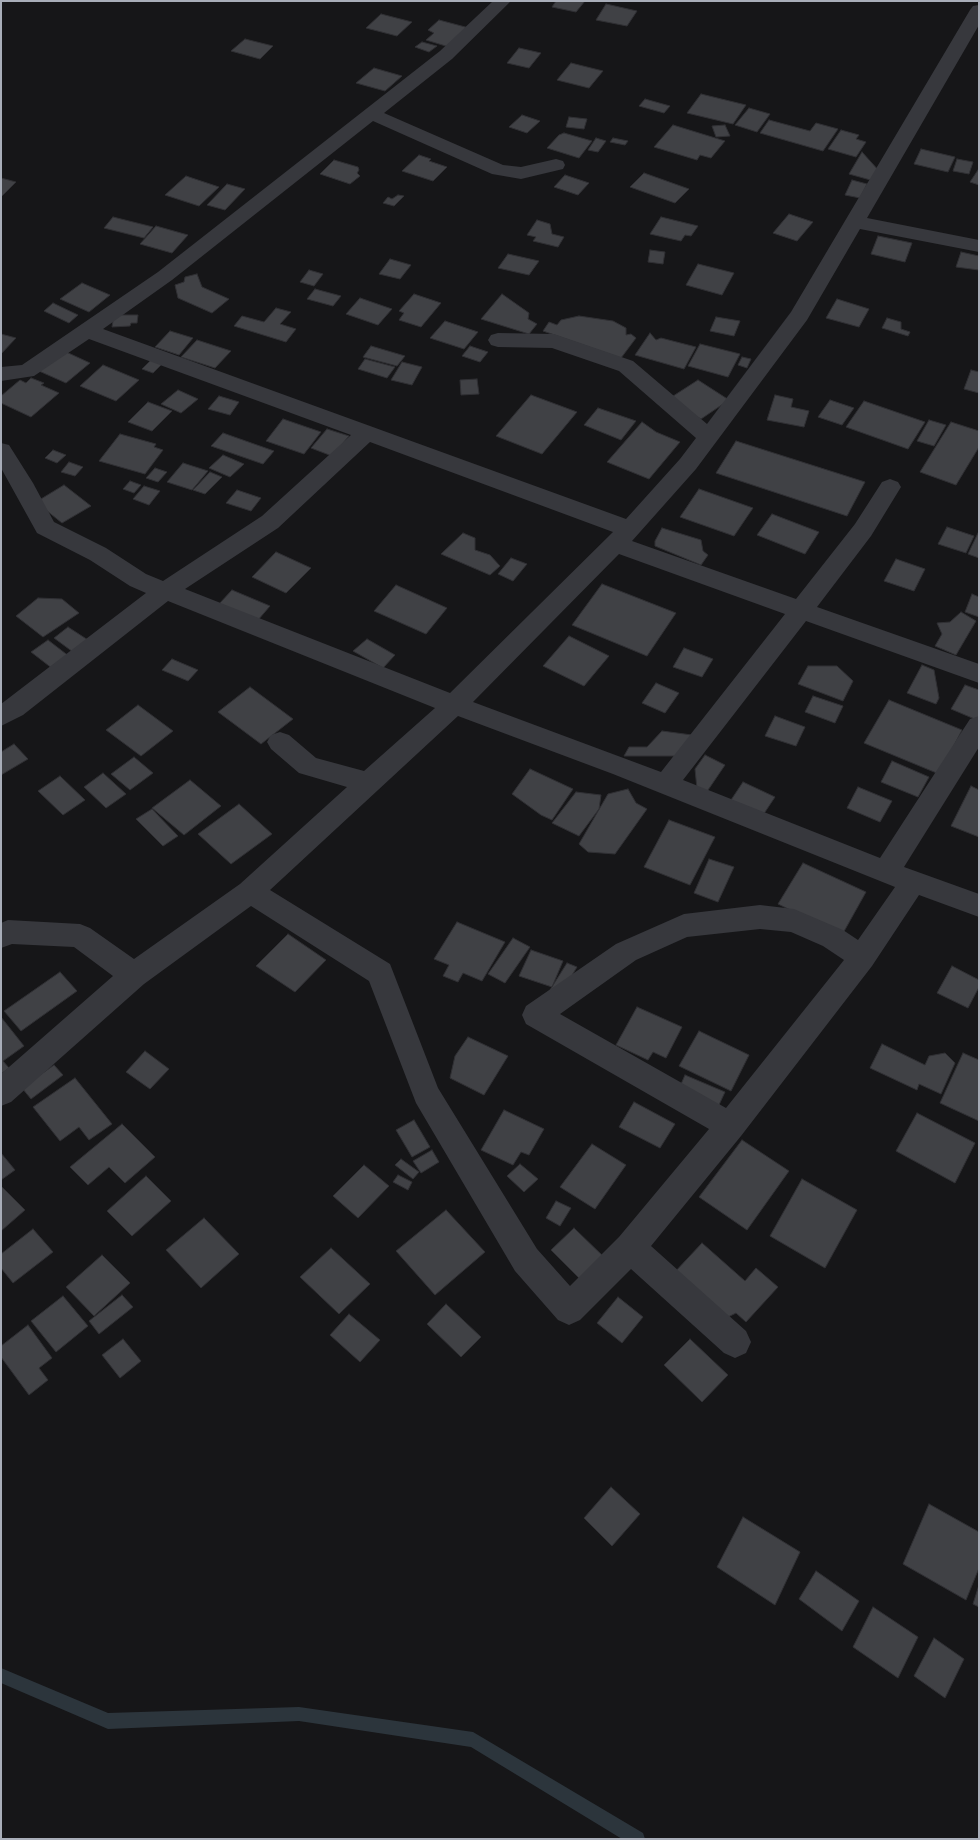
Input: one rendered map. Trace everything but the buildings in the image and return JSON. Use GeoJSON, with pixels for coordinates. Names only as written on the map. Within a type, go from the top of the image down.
{"type":"FeatureCollection","features":[{"type":"Feature","properties":{"kind":"street"},"geometry":{"type":"LineString","coordinates":[[1,374],[27,371],[165,276],[446,55],[503,1]]}},
{"type":"Feature","properties":{"kind":"street"},"geometry":{"type":"LineString","coordinates":[[965,1],[979,4]]}},
{"type":"Feature","properties":{"kind":"street"},"geometry":{"type":"LineString","coordinates":[[1,1093],[134,975],[250,892],[454,705],[622,536],[688,464],[800,315],[979,10]]}},
{"type":"Feature","properties":{"kind":"street"},"geometry":{"type":"LineString","coordinates":[[372,114],[474,161],[499,170],[521,173],[556,165]]}},
{"type":"Feature","properties":{"kind":"street"},"geometry":{"type":"LineString","coordinates":[[856,222],[979,246]]}},
{"type":"Feature","properties":{"kind":"street"},"geometry":{"type":"LineString","coordinates":[[86,330],[367,434],[622,536],[801,611],[979,674]]}},
{"type":"Feature","properties":{"kind":"street"},"geometry":{"type":"LineString","coordinates":[[498,340],[554,341],[626,366],[708,437]]}},
{"type":"Feature","properties":{"kind":"street"},"geometry":{"type":"LineString","coordinates":[[1,716],[14,708],[165,591],[270,522],[367,434]]}},
{"type":"Feature","properties":{"kind":"street"},"geometry":{"type":"LineString","coordinates":[[1,450],[22,483],[45,526],[98,554],[138,580],[454,705],[666,784],[886,872],[979,906]]}},
{"type":"Feature","properties":{"kind":"street"},"geometry":{"type":"LineString","coordinates":[[666,784],[863,530],[890,487]]}},
{"type":"Feature","properties":{"kind":"street"},"geometry":{"type":"LineString","coordinates":[[886,872],[979,726]]}},
{"type":"Feature","properties":{"kind":"street"},"geometry":{"type":"LineString","coordinates":[[280,742],[308,766],[369,783]]}},
{"type":"Feature","properties":{"kind":"street"},"geometry":{"type":"LineString","coordinates":[[250,892],[380,973],[426,1094],[526,1260],[568,1309],[630,1248],[730,1126],[862,958],[912,882]]}},
{"type":"Feature","properties":{"kind":"street"},"geometry":{"type":"LineString","coordinates":[[730,1126],[536,1015],[626,952],[684,926],[760,917],[794,921],[833,938],[862,958]]}},
{"type":"Feature","properties":{"kind":"street"},"geometry":{"type":"LineString","coordinates":[[1,936],[8,932],[80,936],[134,975]]}},
{"type":"Feature","properties":{"kind":"street"},"geometry":{"type":"LineString","coordinates":[[630,1248],[735,1342]]}},
{"type":"Feature","properties":{"kind":"waterway"},"geometry":{"type":"LineString","coordinates":[[1,1675],[108,1721],[299,1714],[473,1740],[637,1839]]}}]}
